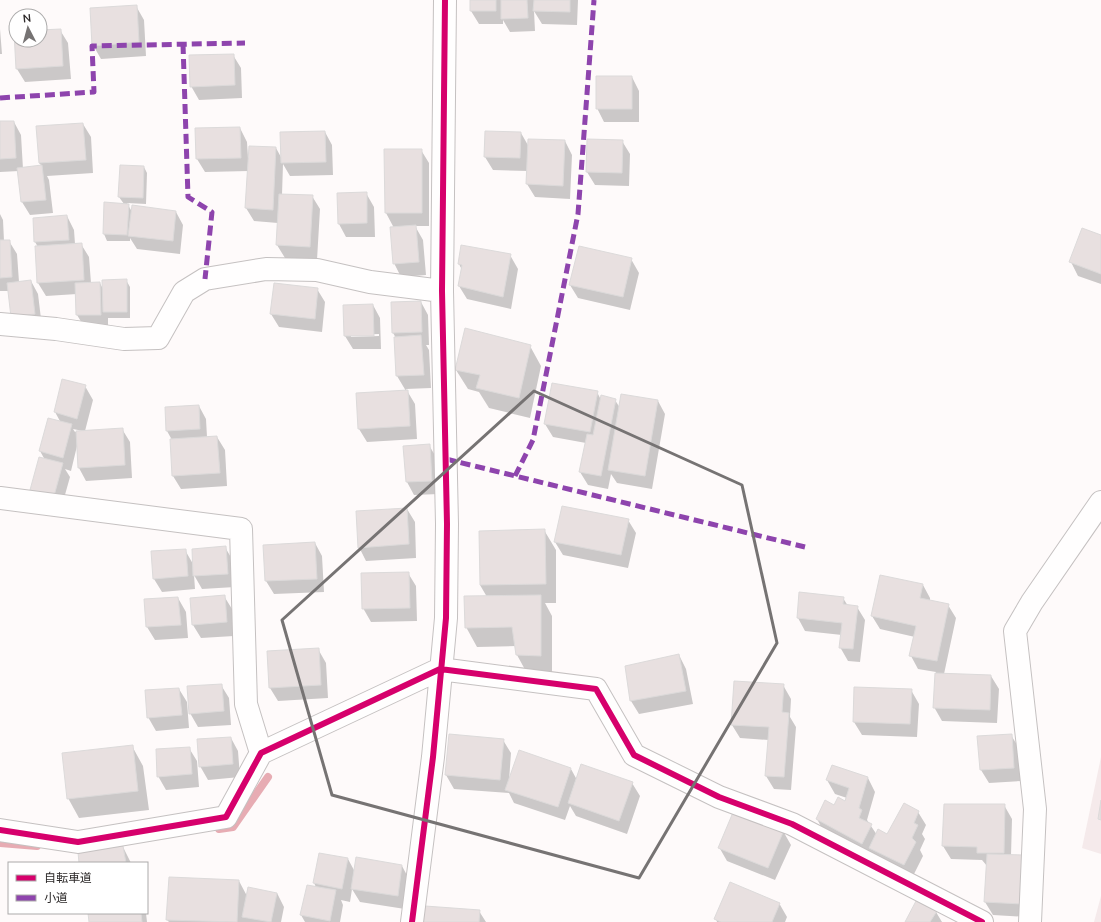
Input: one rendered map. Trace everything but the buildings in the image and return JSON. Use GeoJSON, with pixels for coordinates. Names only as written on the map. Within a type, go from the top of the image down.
{"type":"FeatureCollection","features":[{"type":"Feature","properties":{"kind":"street"},"geometry":{"type":"LineString","coordinates":[[412,922],[433,757],[446,618],[447,524],[442,291],[445,0]]}},
{"type":"Feature","properties":{"kind":"street"},"geometry":{"type":"LineString","coordinates":[[0,324],[56,329],[124,339],[158,338],[184,292],[205,279],[266,269],[317,270],[370,282],[442,291]]}},
{"type":"Feature","properties":{"kind":"street"},"geometry":{"type":"LineString","coordinates":[[0,498],[240,529],[246,704],[261,753]]}},
{"type":"Feature","properties":{"kind":"street"},"geometry":{"type":"LineString","coordinates":[[1030,922],[1035,809],[1015,631],[1032,602],[1101,502]]}},
{"type":"Feature","properties":{"kind":"street"},"geometry":{"type":"LineString","coordinates":[[0,830],[78,842],[226,817],[261,753],[440,670],[596,689],[634,755],[719,797],[792,824],[982,922]]}},
{"type":"Feature","properties":{"kind":"highlighted area"},"geometry":{"type":"Polygon","coordinates":[[[534,391],[742,485],[777,643],[639,878],[332,795],[282,620],[534,391]]]}},
{"type":"Feature","properties":{"kind":"shaded area"},"geometry":{"type":"Polygon","coordinates":[[[1101,757],[1101,854],[1082,848],[1101,757]]]}},
{"type":"Feature","properties":{"kind":"shaded area"},"geometry":{"type":"Polygon","coordinates":[[[1101,896],[1101,922],[1094,922],[1101,896]]]}},
{"type":"Feature","properties":{"kind":"waterway"},"geometry":{"type":"LineString","coordinates":[[219,829],[233,827],[268,777]]}},
{"type":"Feature","properties":{"kind":"waterway"},"geometry":{"type":"LineString","coordinates":[[0,843],[37,846]]}},
{"type":"Feature","properties":{"kind":"marked path"},"geometry":{"type":"LineString","coordinates":[[515,476],[533,440],[578,214],[594,0]]}},
{"type":"Feature","properties":{"kind":"marked path"},"geometry":{"type":"LineString","coordinates":[[0,98],[94,92],[92,46],[245,43]]}},
{"type":"Feature","properties":{"kind":"marked path"},"geometry":{"type":"LineString","coordinates":[[183,44],[188,197],[212,212],[205,279]]}},
{"type":"Feature","properties":{"kind":"marked path"},"geometry":{"type":"LineString","coordinates":[[446,459],[805,547]]}},
{"type":"Feature","properties":{"kind":"cycle path"},"geometry":{"type":"LineString","coordinates":[[412,922],[433,757],[446,618],[447,524],[442,291],[445,0]]}},
{"type":"Feature","properties":{"kind":"cycle path"},"geometry":{"type":"LineString","coordinates":[[0,830],[78,842],[226,817],[261,753],[440,669],[596,689],[634,755],[719,797],[792,824],[982,922]]}}]}
